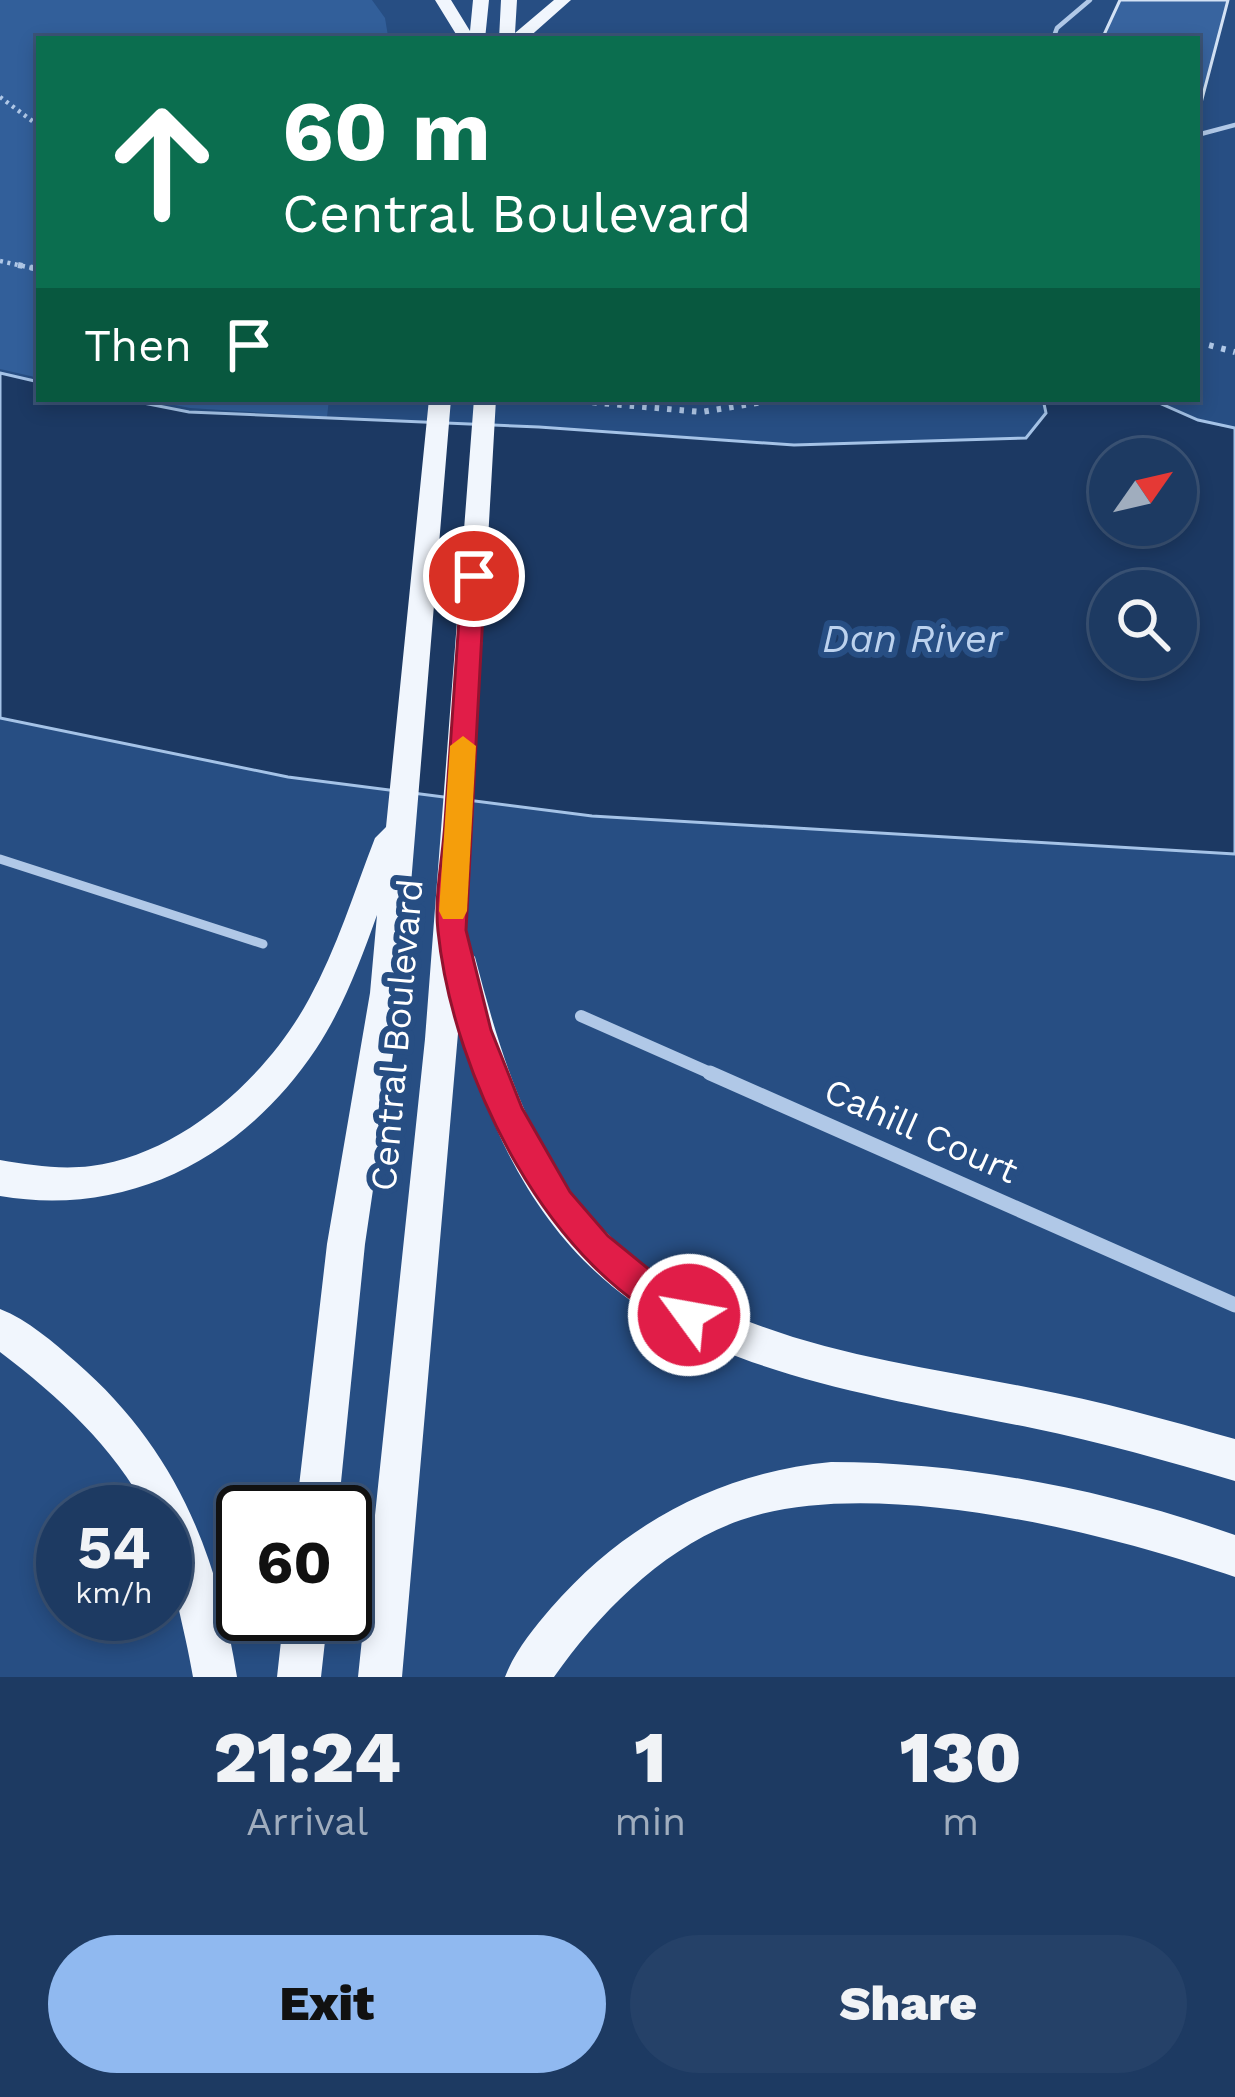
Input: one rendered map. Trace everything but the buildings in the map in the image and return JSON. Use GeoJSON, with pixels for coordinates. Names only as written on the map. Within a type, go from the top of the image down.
{"type":"FeatureCollection","features":[{"type":"Feature","properties":{"kind":"main road"},"geometry":{"type":"LineString","coordinates":[[443,0],[465,36]]}},
{"type":"Feature","properties":{"kind":"main road"},"geometry":{"type":"LineString","coordinates":[[477,36],[481,0]]}},
{"type":"Feature","properties":{"kind":"main road"},"geometry":{"type":"LineString","coordinates":[[507,36],[509,0]]}},
{"type":"Feature","properties":{"kind":"main road"},"geometry":{"type":"LineString","coordinates":[[521,36],[563,0]]}},
{"type":"Feature","properties":{"kind":"main road","name":"Central Boulevard"},"geometry":{"type":"LineString","coordinates":[[320,1485],[346,1244],[386,993],[440,402]]}},
{"type":"Feature","properties":{"kind":"main road","name":"Central Boulevard"},"geometry":{"type":"LineString","coordinates":[[380,1677],[402,1487],[452,930],[485,402]]}},
{"type":"Feature","properties":{"kind":"main road"},"geometry":{"type":"LineString","coordinates":[[0,1178],[50,1187],[120,1176],[155,1164],[216,1127],[266,1084],[306,1036],[333,985],[403,804]]}},
{"type":"Feature","properties":{"kind":"main road"},"geometry":{"type":"LineString","coordinates":[[452,930],[476,1030],[509,1116],[559,1204],[596,1248],[655,1296],[724,1333],[837,1371],[1096,1421],[1235,1460]]}},
{"type":"Feature","properties":{"kind":"main road"},"geometry":{"type":"LineString","coordinates":[[0,1328],[47,1361],[124,1433],[160,1485],[194,1564],[215,1677]]}},
{"type":"Feature","properties":{"kind":"main road"},"geometry":{"type":"LineString","coordinates":[[527,1677],[553,1636],[608,1576],[677,1528],[749,1497],[826,1483],[905,1486],[1028,1501],[1192,1540],[1235,1556]]}},
{"type":"Feature","properties":{"kind":"main road"},"geometry":{"type":"LineString","coordinates":[[299,1677],[303,1641]]}},
{"type":"Feature","properties":{"kind":"street","name":"Cahill Court"},"geometry":{"type":"LineString","coordinates":[[580,1016],[1235,1305]]}},
{"type":"Feature","properties":{"kind":"lane"},"geometry":{"type":"LineString","coordinates":[[1054,36],[1090,0]]}},
{"type":"Feature","properties":{"kind":"lane"},"geometry":{"type":"LineString","coordinates":[[1200,135],[1235,125]]}},
{"type":"Feature","properties":{"kind":"lane"},"geometry":{"type":"LineString","coordinates":[[0,859],[263,944]]}},
{"type":"Feature","properties":{"kind":"path"},"geometry":{"type":"LineString","coordinates":[[0,98],[36,124]]}},
{"type":"Feature","properties":{"kind":"path"},"geometry":{"type":"LineString","coordinates":[[0,261],[36,268]]}},
{"type":"Feature","properties":{"kind":"path"},"geometry":{"type":"LineString","coordinates":[[1200,343],[1235,352]]}},
{"type":"Feature","properties":{"kind":"path"},"geometry":{"type":"LineString","coordinates":[[598,402],[711,410],[759,408],[774,402]]}},
{"type":"Feature","properties":{"kind":"shaded area"},"geometry":{"type":"Polygon","coordinates":[[[0,0],[372,0],[385,18],[388,36],[36,36],[36,377],[0,369],[0,0]]]}},
{"type":"Feature","properties":{"kind":"shaded area"},"geometry":{"type":"Polygon","coordinates":[[[159,402],[329,402],[327,417],[159,402]]]}},
{"type":"Feature","properties":{"kind":"water","name":"Dan River"},"geometry":{"type":"Polygon","coordinates":[[[0,373],[36,381],[36,402],[138,402],[189,412],[539,427],[794,445],[1026,438],[1046,413],[1044,402],[1157,402],[1198,420],[1235,428],[1235,854],[592,816],[288,777],[0,718],[0,373]]]}},
{"type":"Feature","properties":{"kind":"slow traffic"},"geometry":{"type":"LineString","coordinates":[[453,911],[463,746]]}},
{"type":"Feature","properties":{"kind":"route"},"geometry":{"type":"LineString","coordinates":[[474,576],[452,930],[476,1030],[509,1116],[559,1204],[596,1248],[655,1296],[689,1315]]}}]}
